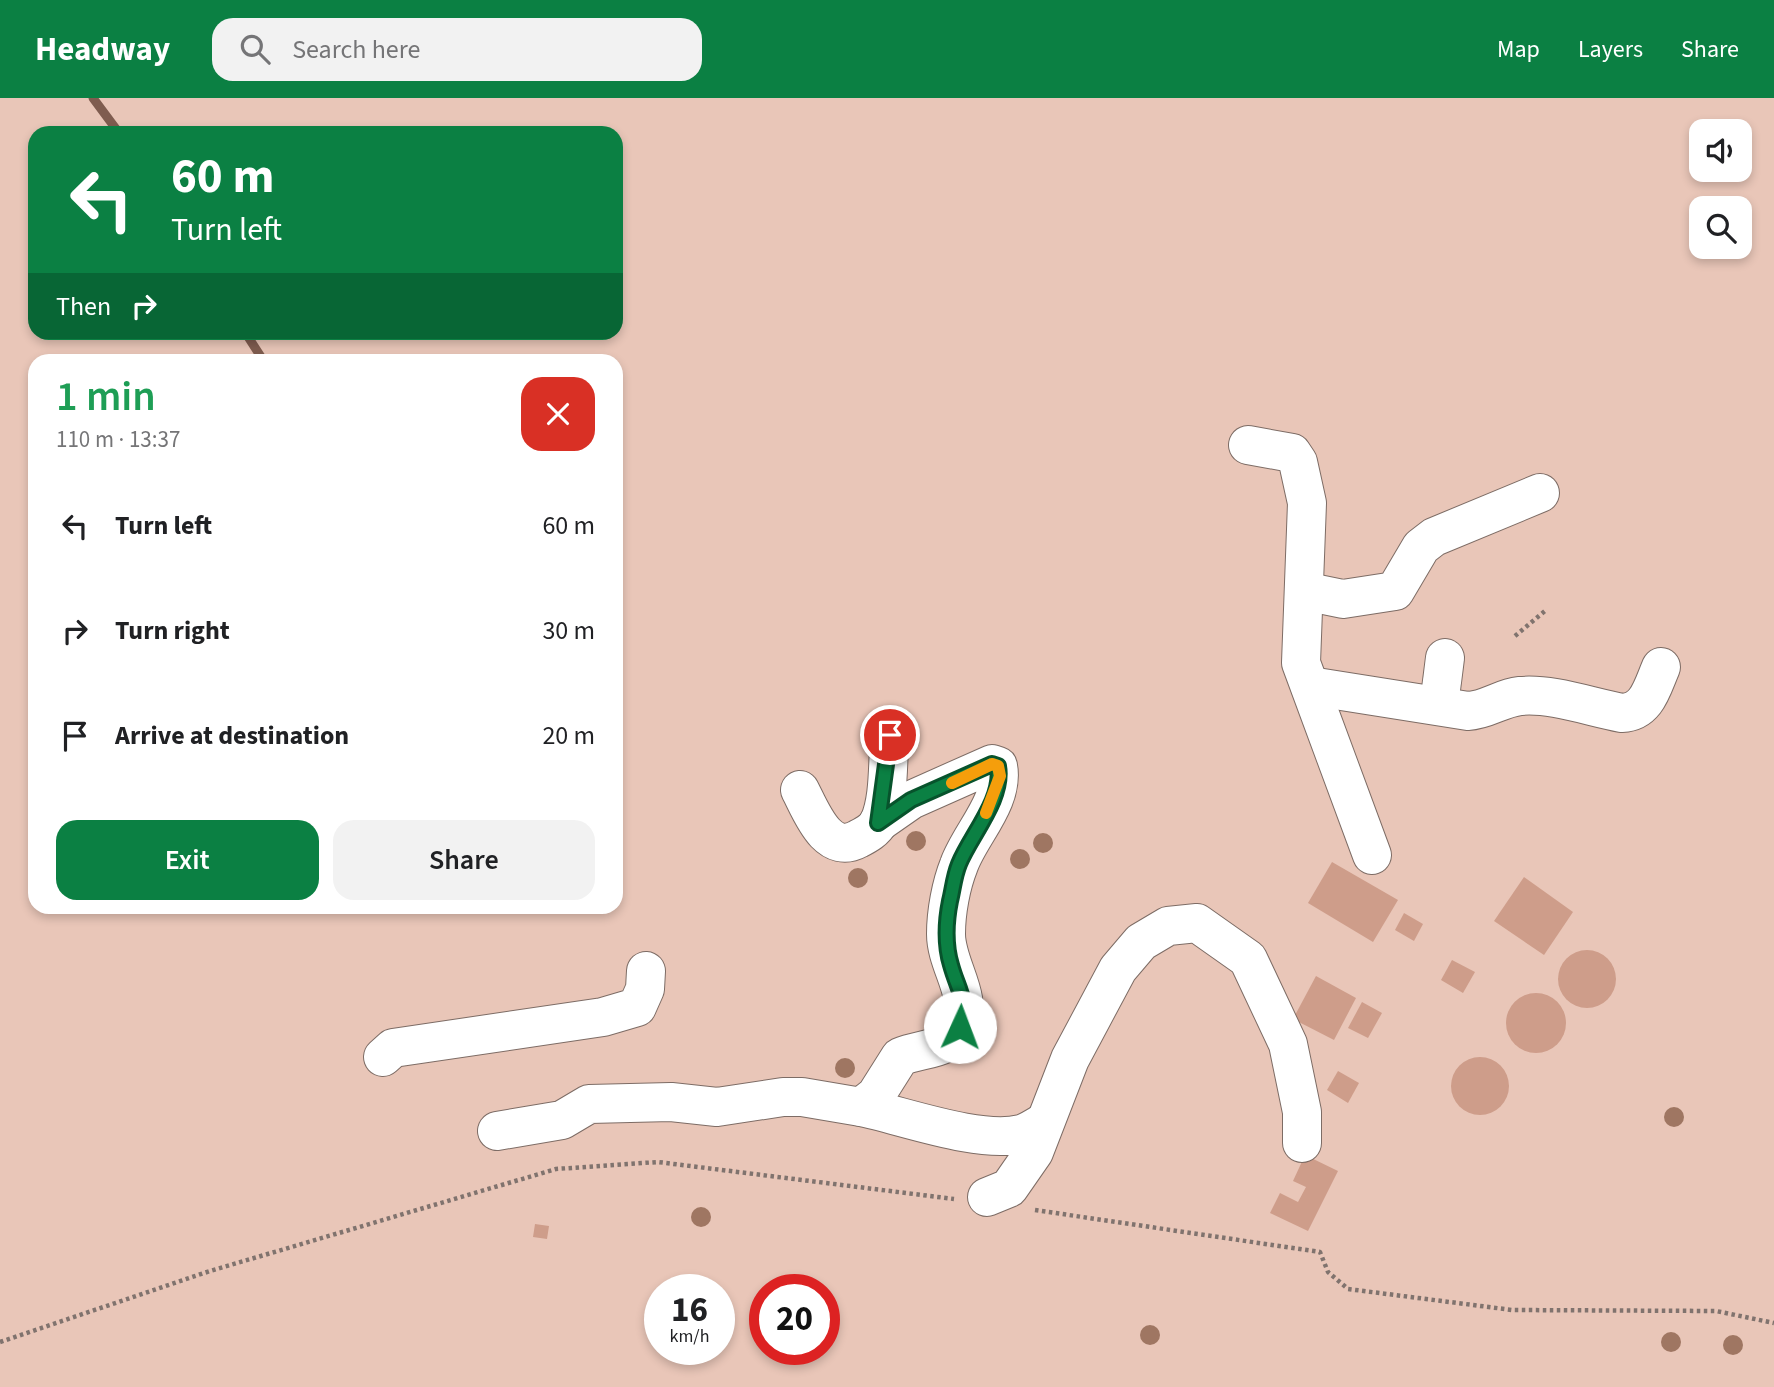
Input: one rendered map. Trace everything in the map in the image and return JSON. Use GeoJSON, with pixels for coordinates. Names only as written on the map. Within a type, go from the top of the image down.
{"type":"FeatureCollection","features":[{"type":"Feature","properties":{"kind":"lane"},"geometry":{"type":"LineString","coordinates":[[1248,446],[1292,453],[1298,462],[1307,503],[1301,663],[1372,855]]}},
{"type":"Feature","properties":{"kind":"lane"},"geometry":{"type":"LineString","coordinates":[[1304,590],[1343,599],[1395,591],[1421,547],[1434,537],[1539,493]]}},
{"type":"Feature","properties":{"kind":"lane"},"geometry":{"type":"LineString","coordinates":[[1439,705],[1445,659]]}},
{"type":"Feature","properties":{"kind":"lane"},"geometry":{"type":"LineString","coordinates":[[1504,669],[1518,696],[1539,696],[1635,712],[1644,704],[1661,667]]}},
{"type":"Feature","properties":{"kind":"lane"},"geometry":{"type":"LineString","coordinates":[[1310,686],[1468,711],[1485,710],[1504,669]]}},
{"type":"Feature","properties":{"kind":"lane"},"geometry":{"type":"LineString","coordinates":[[878,823],[890,735]]}},
{"type":"Feature","properties":{"kind":"lane"},"geometry":{"type":"LineString","coordinates":[[800,790],[823,832],[838,842],[852,842],[911,800],[992,764],[998,766],[1000,776],[983,822],[959,864],[949,905],[946,934],[950,963],[964,998],[960,1027],[953,1040],[944,1046],[900,1057],[876,1096],[861,1107]]}},
{"type":"Feature","properties":{"kind":"lane"},"geometry":{"type":"LineString","coordinates":[[974,1198],[1009,1188],[1034,1152],[1070,1059],[1118,969],[1141,942],[1168,926],[1197,923],[1248,959],[1288,1044],[1302,1112],[1301,1143]]}},
{"type":"Feature","properties":{"kind":"lane"},"geometry":{"type":"LineString","coordinates":[[383,1057],[393,1048],[603,1017],[637,1007],[645,989],[646,971]]}},
{"type":"Feature","properties":{"kind":"lane"},"geometry":{"type":"LineString","coordinates":[[497,1131],[562,1120],[589,1104],[671,1102],[717,1107],[783,1097],[861,1107],[964,1132],[1003,1135],[1022,1133],[1045,1122]]}},
{"type":"Feature","properties":{"kind":"path"},"geometry":{"type":"LineString","coordinates":[[1504,669],[1545,611]]}},
{"type":"Feature","properties":{"kind":"path"},"geometry":{"type":"LineString","coordinates":[[0,1342],[210,1271],[555,1169],[658,1162],[974,1198]]}},
{"type":"Feature","properties":{"kind":"path"},"geometry":{"type":"LineString","coordinates":[[1030,1209],[1320,1252],[1328,1272],[1348,1289],[1512,1310],[1716,1311],[1774,1323]]}},
{"type":"Feature","properties":{"kind":"shaded area"},"geometry":{"type":"Polygon","coordinates":[[[0,98],[1774,98],[1774,1387],[0,1387],[0,98]]]}},
{"type":"Feature","properties":{"kind":"building"},"geometry":{"type":"Polygon","coordinates":[[[1332,862],[1398,900],[1373,942],[1308,903],[1332,862]]]}},
{"type":"Feature","properties":{"kind":"building"},"geometry":{"type":"Polygon","coordinates":[[[1524,877],[1573,912],[1544,955],[1494,921],[1524,877]]]}},
{"type":"Feature","properties":{"kind":"building"},"geometry":{"type":"Polygon","coordinates":[[[1404,913],[1423,924],[1414,941],[1395,930],[1404,913]]]}},
{"type":"Feature","properties":{"kind":"building"},"geometry":{"type":"Polygon","coordinates":[[[1581,950],[1593,950],[1608,958],[1616,973],[1616,985],[1608,1000],[1593,1008],[1581,1008],[1566,1000],[1558,985],[1558,973],[1566,958],[1581,950]]]}},
{"type":"Feature","properties":{"kind":"building"},"geometry":{"type":"Polygon","coordinates":[[[1452,960],[1475,972],[1463,993],[1441,980],[1452,960]]]}},
{"type":"Feature","properties":{"kind":"building"},"geometry":{"type":"Polygon","coordinates":[[[1316,976],[1356,998],[1334,1040],[1293,1019],[1316,976]]]}},
{"type":"Feature","properties":{"kind":"building"},"geometry":{"type":"Polygon","coordinates":[[[1536,993],[1553,998],[1561,1006],[1566,1023],[1561,1040],[1553,1048],[1536,1053],[1519,1048],[1511,1040],[1506,1023],[1511,1006],[1519,998],[1536,993]]]}},
{"type":"Feature","properties":{"kind":"building"},"geometry":{"type":"Polygon","coordinates":[[[1362,1002],[1382,1013],[1368,1038],[1348,1028],[1362,1002]]]}},
{"type":"Feature","properties":{"kind":"building"},"geometry":{"type":"Polygon","coordinates":[[[1474,1057],[1486,1057],[1501,1065],[1509,1080],[1509,1092],[1501,1107],[1486,1115],[1474,1115],[1459,1107],[1451,1092],[1451,1080],[1459,1065],[1474,1057]]]}},
{"type":"Feature","properties":{"kind":"building"},"geometry":{"type":"Polygon","coordinates":[[[1338,1071],[1359,1083],[1348,1103],[1327,1090],[1338,1071]]]}},
{"type":"Feature","properties":{"kind":"building"},"geometry":{"type":"Polygon","coordinates":[[[1305,1155],[1338,1171],[1308,1231],[1270,1213],[1280,1193],[1298,1202],[1306,1187],[1293,1181],[1305,1155]]]}},
{"type":"Feature","properties":{"kind":"building"},"geometry":{"type":"Polygon","coordinates":[[[535,1224],[549,1226],[547,1239],[533,1237],[535,1224]]]}},
{"type":"Feature","properties":{"kind":"waterway"},"geometry":{"type":"LineString","coordinates":[[93,98],[114,126]]}},
{"type":"Feature","properties":{"kind":"waterway"},"geometry":{"type":"LineString","coordinates":[[250,340],[259,354]]}},
{"type":"Feature","properties":{"kind":"slow traffic"},"geometry":{"type":"LineString","coordinates":[[952,783],[992,764],[998,766],[1000,776],[986,813]]}},
{"type":"Feature","properties":{"kind":"route"},"geometry":{"type":"LineString","coordinates":[[890,735],[884,801],[878,823],[911,800],[992,764],[998,766],[1000,776],[983,822],[959,864],[949,905],[946,934],[950,963],[964,998],[960,1027]]}}]}
